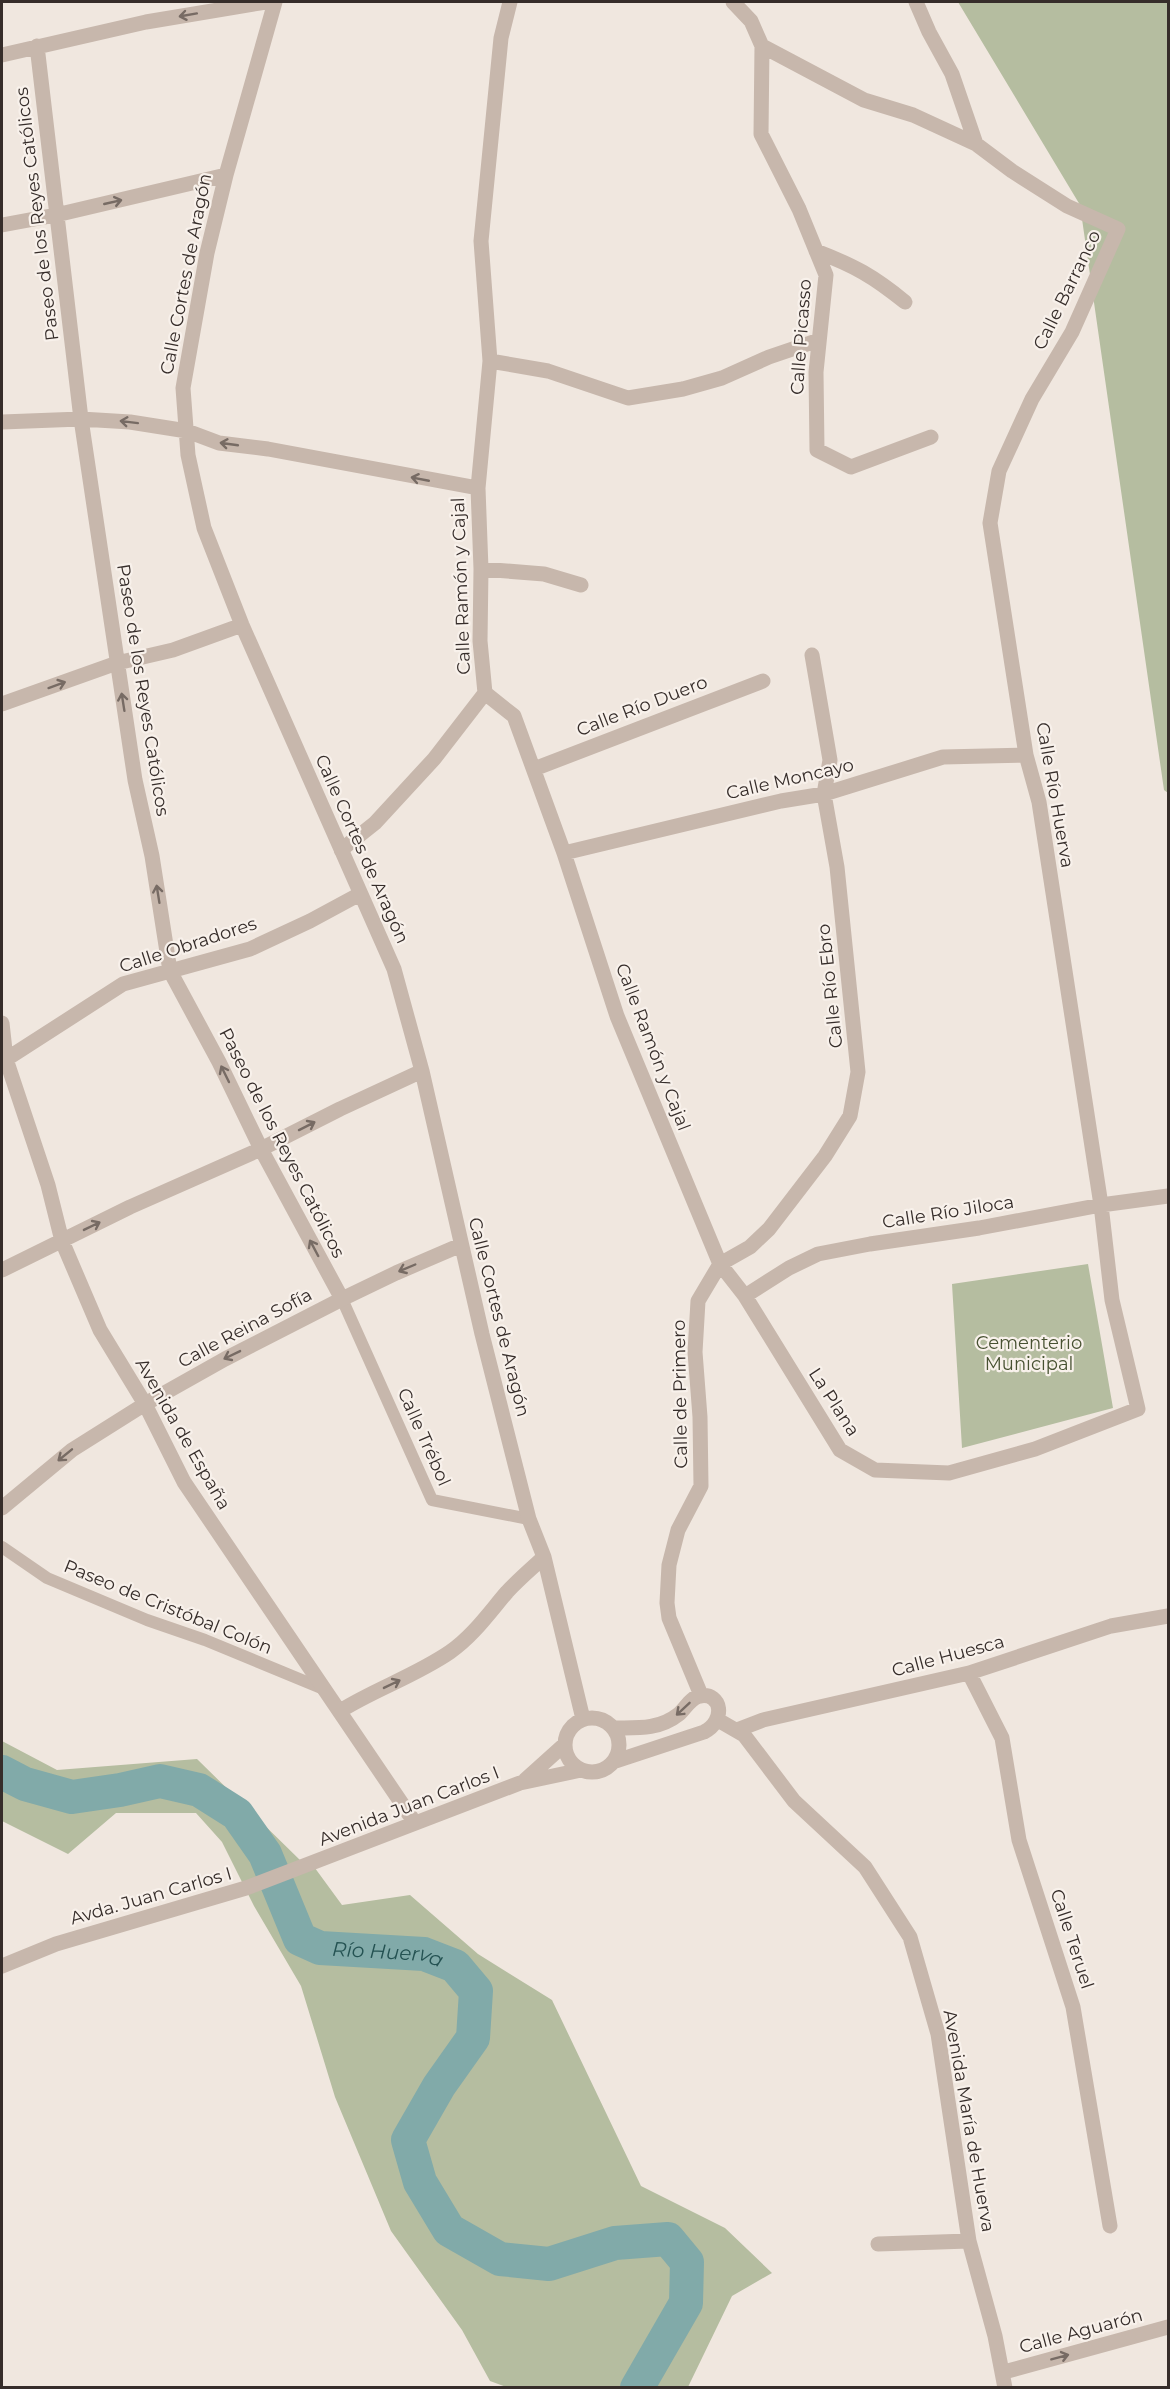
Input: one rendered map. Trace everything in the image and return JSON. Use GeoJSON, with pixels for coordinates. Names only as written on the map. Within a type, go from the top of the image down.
{"type":"FeatureCollection","features":[{"type":"Feature","properties":{"kind":"street"},"geometry":{"type":"LineString","coordinates":[[2,55],[146,22],[266,2]]}},
{"type":"Feature","properties":{"kind":"street","name":"Calle Cortes de Aragón"},"geometry":{"type":"LineString","coordinates":[[275,2],[226,175],[207,253],[183,388],[188,455],[204,528],[242,625],[394,969],[422,1071],[460,1245],[529,1519],[544,1557],[584,1719]]}},
{"type":"Feature","properties":{"kind":"street","name":"Calle Ramón y Cajal"},"geometry":{"type":"LineString","coordinates":[[510,2],[501,38],[481,241],[490,361],[478,488],[482,569],[480,641],[485,693],[514,716],[564,853],[616,1016],[720,1264]]}},
{"type":"Feature","properties":{"kind":"street"},"geometry":{"type":"LineString","coordinates":[[733,2],[751,21],[762,46],[864,100],[913,116],[976,144]]}},
{"type":"Feature","properties":{"kind":"street"},"geometry":{"type":"LineString","coordinates":[[916,2],[952,74],[976,144]]}},
{"type":"Feature","properties":{"kind":"street","name":"Paseo de los Reyes Católicos"},"geometry":{"type":"LineString","coordinates":[[37,46],[81,419],[135,780],[152,856],[170,971],[219,1062],[261,1149],[342,1299]]}},
{"type":"Feature","properties":{"kind":"street","name":"Calle Picasso"},"geometry":{"type":"LineString","coordinates":[[762,46],[761,134],[799,209],[826,275],[816,372],[817,450],[851,467],[931,437]]}},
{"type":"Feature","properties":{"kind":"street","name":"Calle Barranco"},"geometry":{"type":"LineString","coordinates":[[976,144],[1012,171],[1067,206],[1118,229],[1072,332],[1032,399]]}},
{"type":"Feature","properties":{"kind":"street"},"geometry":{"type":"LineString","coordinates":[[2,225],[56,215],[226,175]]}},
{"type":"Feature","properties":{"kind":"street"},"geometry":{"type":"LineString","coordinates":[[816,251],[855,266],[878,279],[905,302]]}},
{"type":"Feature","properties":{"kind":"street"},"geometry":{"type":"LineString","coordinates":[[490,361],[548,371],[628,398],[683,389],[722,378],[769,357],[819,340]]}},
{"type":"Feature","properties":{"kind":"street","name":"Calle Río Huerva"},"geometry":{"type":"LineString","coordinates":[[1032,399],[999,471],[990,523],[1026,754],[1039,802],[1101,1205],[1112,1300],[1138,1409]]}},
{"type":"Feature","properties":{"kind":"street"},"geometry":{"type":"LineString","coordinates":[[2,422],[81,419],[130,422],[187,431],[219,443],[268,449],[478,488]]}},
{"type":"Feature","properties":{"kind":"street"},"geometry":{"type":"LineString","coordinates":[[482,569],[544,574],[581,585]]}},
{"type":"Feature","properties":{"kind":"street"},"geometry":{"type":"LineString","coordinates":[[2,704],[117,663],[173,650],[242,625]]}},
{"type":"Feature","properties":{"kind":"street","name":"Calle Río Ebro"},"geometry":{"type":"LineString","coordinates":[[720,1264],[750,1247],[769,1229],[818,1166],[850,1116],[858,1072],[837,867],[824,794],[830,760],[812,654]]}},
{"type":"Feature","properties":{"kind":"street","name":"Calle Río Duero"},"geometry":{"type":"LineString","coordinates":[[534,769],[764,681]]}},
{"type":"Feature","properties":{"kind":"street"},"geometry":{"type":"LineString","coordinates":[[341,849],[375,823],[434,759],[485,693]]}},
{"type":"Feature","properties":{"kind":"street","name":"Calle Moncayo"},"geometry":{"type":"LineString","coordinates":[[564,853],[781,801],[824,794],[943,757],[1026,754]]}},
{"type":"Feature","properties":{"kind":"street","name":"Calle Obradores"},"geometry":{"type":"LineString","coordinates":[[4,1060],[123,984],[250,949],[360,894]]}},
{"type":"Feature","properties":{"kind":"street","name":"Avenida de España"},"geometry":{"type":"LineString","coordinates":[[2,1023],[4,1060],[48,1185],[62,1240],[100,1330],[145,1404],[184,1482],[415,1823]]}},
{"type":"Feature","properties":{"kind":"street"},"geometry":{"type":"LineString","coordinates":[[2,1270],[130,1207],[261,1149],[422,1071]]}},
{"type":"Feature","properties":{"kind":"street","name":"Calle Río Jiloca"},"geometry":{"type":"LineString","coordinates":[[745,1296],[789,1268],[818,1254],[979,1228],[1101,1205],[1168,1197]]}},
{"type":"Feature","properties":{"kind":"street","name":"Calle Reina Sofía"},"geometry":{"type":"LineString","coordinates":[[2,1508],[72,1450],[145,1404],[225,1359],[342,1299],[460,1245]]}},
{"type":"Feature","properties":{"kind":"street","name":"La Plana"},"geometry":{"type":"LineString","coordinates":[[720,1264],[745,1296],[840,1450],[875,1470],[949,1473],[1035,1449],[1138,1409]]}},
{"type":"Feature","properties":{"kind":"street","name":"Calle de Primero"},"geometry":{"type":"LineString","coordinates":[[718,1720],[717,1703],[701,1695],[669,1618],[667,1603],[669,1565],[678,1530],[701,1486],[700,1417],[695,1352],[698,1301],[720,1264]]}},
{"type":"Feature","properties":{"kind":"street","name":"Calle Trébol"},"geometry":{"type":"LineString","coordinates":[[342,1299],[432,1500],[529,1519]]}},
{"type":"Feature","properties":{"kind":"street","name":"Paseo de Cristóbal Colón"},"geometry":{"type":"LineString","coordinates":[[2,1547],[47,1578],[327,1691]]}},
{"type":"Feature","properties":{"kind":"street"},"geometry":{"type":"LineString","coordinates":[[340,1711],[357,1700],[421,1670],[450,1652],[478,1627],[509,1590],[544,1557]]}},
{"type":"Feature","properties":{"kind":"street","name":"Calle Huesca"},"geometry":{"type":"LineString","coordinates":[[737,1730],[763,1719],[969,1673],[1111,1626],[1168,1616]]}},
{"type":"Feature","properties":{"kind":"street","name":"Calle Teruel"},"geometry":{"type":"LineString","coordinates":[[969,1673],[1002,1738],[1019,1840],[1073,2007],[1110,2226]]}},
{"type":"Feature","properties":{"kind":"street"},"geometry":{"type":"LineString","coordinates":[[613,1728],[654,1727],[679,1714],[701,1695]]}},
{"type":"Feature","properties":{"kind":"street"},"geometry":{"type":"LineString","coordinates":[[584,1719],[599,1719],[613,1728],[617,1734],[619,1749],[608,1767],[594,1772],[581,1770],[572,1764],[566,1755],[565,1744],[570,1729],[584,1719]]}},
{"type":"Feature","properties":{"kind":"street"},"geometry":{"type":"LineString","coordinates":[[613,1762],[704,1732],[714,1727],[718,1720]]}},
{"type":"Feature","properties":{"kind":"street","name":"Avenida María de Huerva"},"geometry":{"type":"LineString","coordinates":[[718,1720],[748,1739],[794,1801],[865,1867],[910,1937],[938,2034],[969,2241],[1005,2380]]}},
{"type":"Feature","properties":{"kind":"street","name":"Avenida Juan Carlos I"},"geometry":{"type":"LineString","coordinates":[[520,1784],[565,1744]]}},
{"type":"Feature","properties":{"kind":"street","name":"Avenida Juan Carlos I"},"geometry":{"type":"LineString","coordinates":[[312,1864],[520,1784],[581,1770]]}},
{"type":"Feature","properties":{"kind":"street","name":"Avda. Juan Carlos I"},"geometry":{"type":"LineString","coordinates":[[2,1966],[56,1944],[246,1888],[312,1864]]}},
{"type":"Feature","properties":{"kind":"street"},"geometry":{"type":"LineString","coordinates":[[878,2244],[969,2241]]}},
{"type":"Feature","properties":{"kind":"street","name":"Calle Aguarón"},"geometry":{"type":"LineString","coordinates":[[1005,2380],[1168,2327]]}},
{"type":"Feature","properties":{"kind":"green space"},"geometry":{"type":"Polygon","coordinates":[[[958,2],[1168,2],[1168,793],[1164,790],[1080,205],[958,2]]]}},
{"type":"Feature","properties":{"kind":"green space","name":"Cementerio Municipal"},"geometry":{"type":"Polygon","coordinates":[[[1088,1264],[1113,1408],[962,1448],[952,1284],[1088,1264]]]}},
{"type":"Feature","properties":{"kind":"green space"},"geometry":{"type":"Polygon","coordinates":[[[2,1741],[57,1770],[197,1759],[302,1862],[312,1864],[342,1905],[410,1895],[478,1954],[552,2000],[641,2186],[725,2228],[772,2273],[732,2296],[688,2387],[509,2388],[490,2381],[462,2330],[391,2231],[335,2097],[301,1986],[254,1906],[222,1842],[196,1813],[116,1813],[68,1854],[2,1821],[2,1741]]]}},
{"type":"Feature","properties":{"kind":"waterway","name":"Río Huerva"},"geometry":{"type":"LineString","coordinates":[[2,1772],[25,1784],[72,1797],[160,1781],[199,1790],[237,1814],[265,1854],[300,1939],[320,1948],[424,1954],[455,1966],[476,1991],[473,2038],[439,2086],[408,2140],[420,2182],[449,2230],[500,2259],[549,2264],[615,2243],[668,2239],[687,2262],[686,2303],[637,2388]]}}]}
